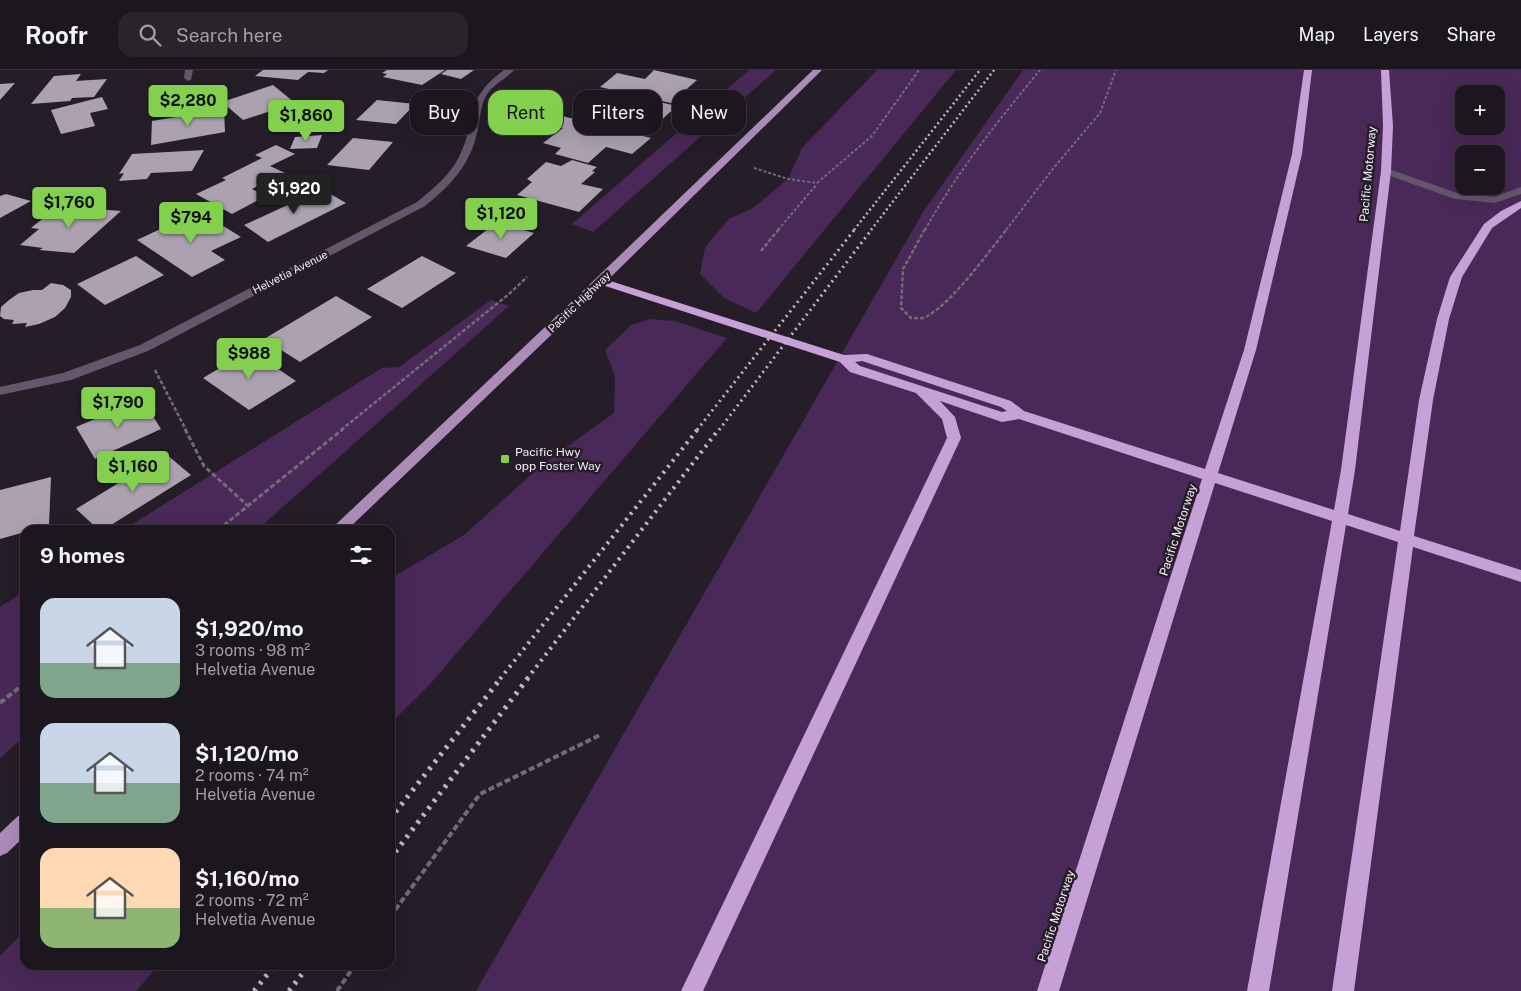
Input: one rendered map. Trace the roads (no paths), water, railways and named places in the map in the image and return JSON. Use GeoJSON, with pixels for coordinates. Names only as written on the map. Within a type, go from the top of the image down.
{"type":"FeatureCollection","features":[{"type":"Feature","properties":{"kind":"highway","name":"Pacific Motorway"},"geometry":{"type":"LineString","coordinates":[[1048,991],[1250,350],[1297,154],[1308,70]]}},
{"type":"Feature","properties":{"kind":"highway","name":"Pacific Motorway"},"geometry":{"type":"LineString","coordinates":[[1258,991],[1348,470],[1386,171],[1388,126],[1385,70]]}},
{"type":"Feature","properties":{"kind":"highway"},"geometry":{"type":"LineString","coordinates":[[1343,991],[1426,400],[1443,319],[1456,277],[1488,226],[1521,204]]}},
{"type":"Feature","properties":{"kind":"highway"},"geometry":{"type":"LineString","coordinates":[[600,282],[844,359],[863,357],[1006,404],[1019,414],[1521,576]]}},
{"type":"Feature","properties":{"kind":"highway"},"geometry":{"type":"LineString","coordinates":[[844,359],[854,369],[1002,417],[1019,414]]}},
{"type":"Feature","properties":{"kind":"highway"},"geometry":{"type":"LineString","coordinates":[[692,991],[954,438],[948,417],[920,390]]}},
{"type":"Feature","properties":{"kind":"main road","name":"Pacific Highway"},"geometry":{"type":"LineString","coordinates":[[342,525],[600,282],[818,70]]}},
{"type":"Feature","properties":{"kind":"main road"},"geometry":{"type":"LineString","coordinates":[[0,846],[20,828]]}},
{"type":"Feature","properties":{"kind":"street","name":"Helvetia Avenue"},"geometry":{"type":"LineString","coordinates":[[0,391],[66,377],[144,348],[421,204],[453,176],[468,148],[479,98],[495,80],[510,70]]}},
{"type":"Feature","properties":{"kind":"street"},"geometry":{"type":"LineString","coordinates":[[1386,171],[1455,196],[1495,200],[1521,190]]}},
{"type":"Feature","properties":{"kind":"railway"},"geometry":{"type":"LineString","coordinates":[[854,230],[980,70]]}},
{"type":"Feature","properties":{"kind":"railway"},"geometry":{"type":"LineString","coordinates":[[871,230],[994,70]]}},
{"type":"Feature","properties":{"kind":"railway"},"geometry":{"type":"LineString","coordinates":[[697,430],[855,229]]}},
{"type":"Feature","properties":{"kind":"railway"},"geometry":{"type":"LineString","coordinates":[[719,430],[872,229]]}},
{"type":"Feature","properties":{"kind":"railway"},"geometry":{"type":"LineString","coordinates":[[500,679],[698,429]]}},
{"type":"Feature","properties":{"kind":"railway"},"geometry":{"type":"LineString","coordinates":[[527,679],[719,429]]}},
{"type":"Feature","properties":{"kind":"railway"},"geometry":{"type":"LineString","coordinates":[[395,813],[501,678]]}},
{"type":"Feature","properties":{"kind":"railway"},"geometry":{"type":"LineString","coordinates":[[395,852],[528,678]]}},
{"type":"Feature","properties":{"kind":"railway"},"geometry":{"type":"LineString","coordinates":[[254,991],[271,970]]}},
{"type":"Feature","properties":{"kind":"railway"},"geometry":{"type":"LineString","coordinates":[[289,991],[305,970]]}},
{"type":"Feature","properties":{"kind":"place","name":"Pacific Hwy opp Foster Way"},"geometry":{"type":"Point","coordinates":[505,459]}}]}
